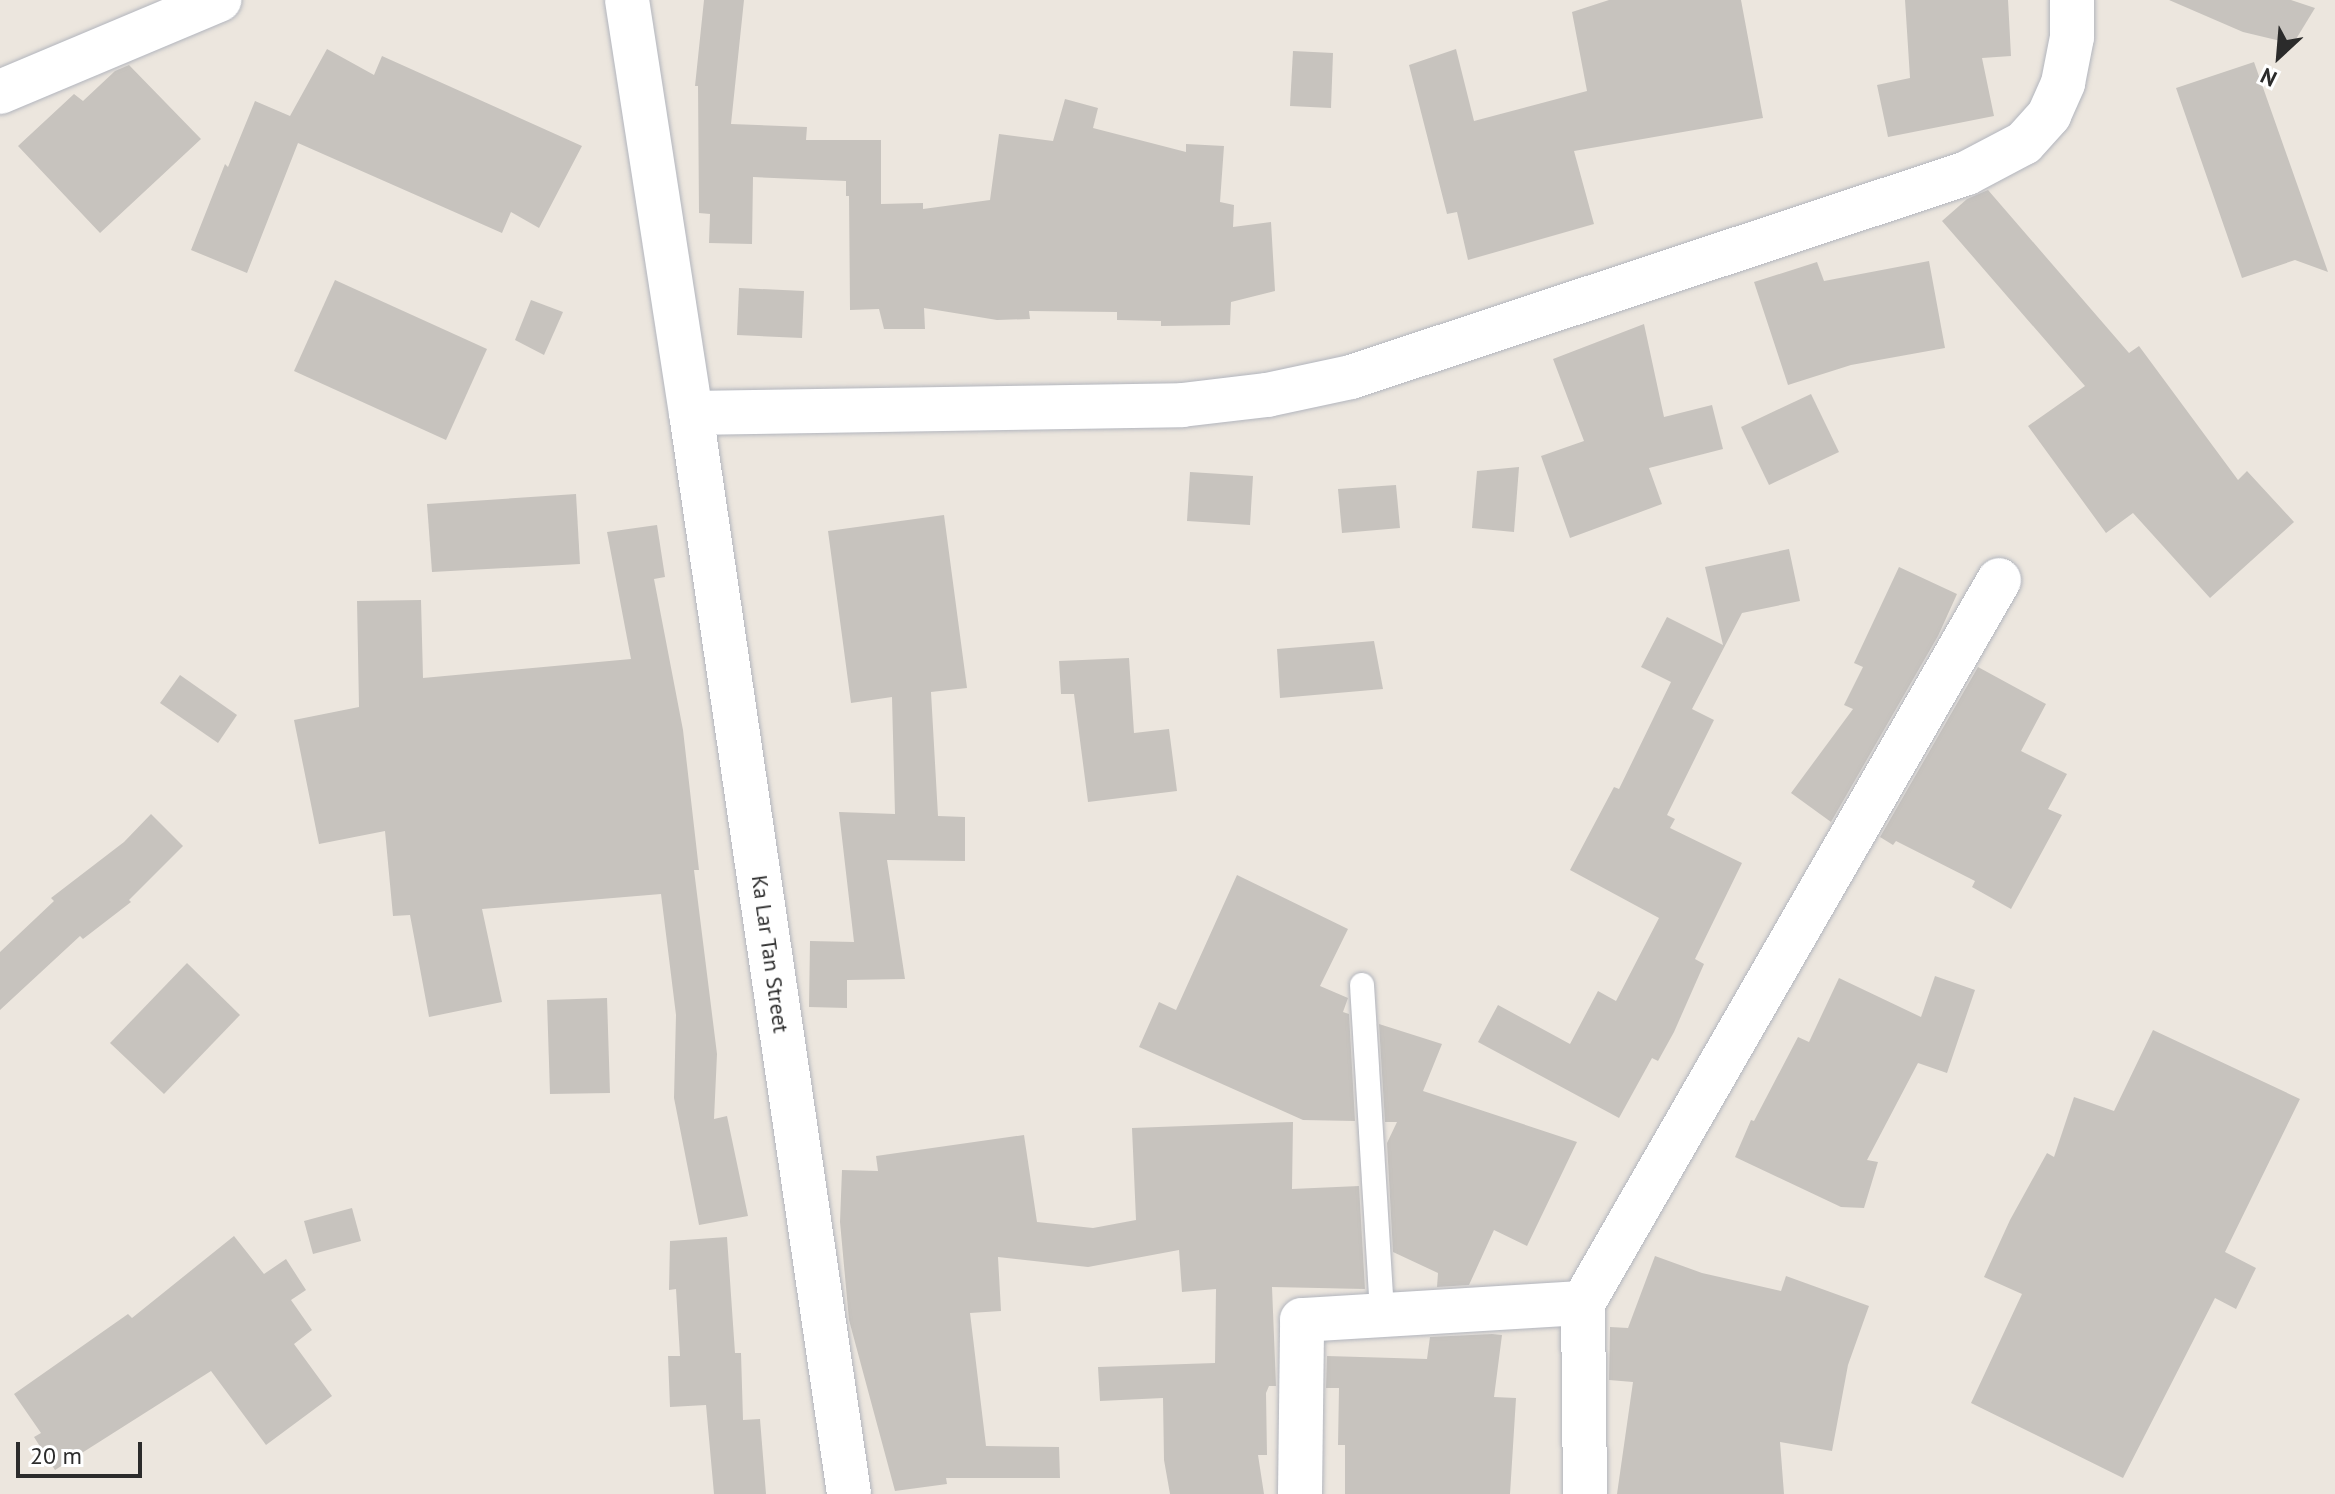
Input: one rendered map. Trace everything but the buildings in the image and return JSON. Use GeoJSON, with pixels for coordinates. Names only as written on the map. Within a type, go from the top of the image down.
{"type":"FeatureCollection","features":[{"type":"Feature","properties":{"kind":"street"},"geometry":{"type":"LineString","coordinates":[[0,92],[219,0]]}},
{"type":"Feature","properties":{"kind":"street","name":"Ka Lar Tan Street"},"geometry":{"type":"LineString","coordinates":[[627,0],[691,413],[849,1494]]}},
{"type":"Feature","properties":{"kind":"street"},"geometry":{"type":"LineString","coordinates":[[691,413],[1182,405],[1267,395],[1351,377],[1967,173],[2024,143],[2049,115],[2063,83],[2072,37],[2072,0]]}},
{"type":"Feature","properties":{"kind":"street"},"geometry":{"type":"LineString","coordinates":[[1585,1494],[1583,1303],[1999,580]]}},
{"type":"Feature","properties":{"kind":"street"},"geometry":{"type":"LineString","coordinates":[[1300,1494],[1302,1320],[1583,1303]]}},
{"type":"Feature","properties":{"kind":"lane"},"geometry":{"type":"LineString","coordinates":[[1362,985],[1382,1315]]}}]}
